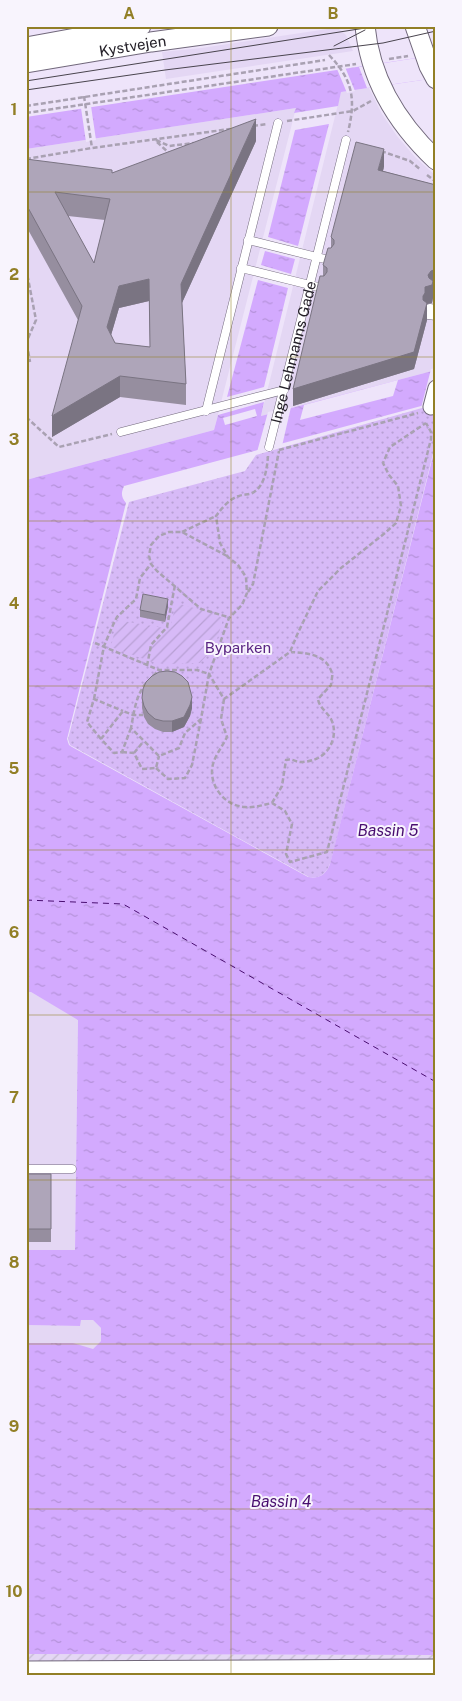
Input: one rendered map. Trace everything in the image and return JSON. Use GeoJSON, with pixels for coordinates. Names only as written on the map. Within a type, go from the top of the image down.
{"type":"FeatureCollection","features":[{"type":"Feature","properties":{"kind":"street","name":"Kystvejen"},"geometry":{"type":"LineString","coordinates":[[26,47],[141,26]]}},
{"type":"Feature","properties":{"kind":"street","name":"Kystvejen"},"geometry":{"type":"LineString","coordinates":[[26,63],[151,42],[268,26]]}},
{"type":"Feature","properties":{"kind":"street"},"geometry":{"type":"LineString","coordinates":[[365,26],[369,54],[383,90],[408,130],[436,160]]}},
{"type":"Feature","properties":{"kind":"street"},"geometry":{"type":"LineString","coordinates":[[414,26],[436,79]]}},
{"type":"Feature","properties":{"kind":"street"},"geometry":{"type":"LineString","coordinates":[[430,409],[436,388]]}},
{"type":"Feature","properties":{"kind":"street"},"geometry":{"type":"LineString","coordinates":[[26,1669],[168,1672],[436,1667]]}},
{"type":"Feature","properties":{"kind":"lane"},"geometry":{"type":"LineString","coordinates":[[206,410],[278,123]]}},
{"type":"Feature","properties":{"kind":"lane","name":"Inge Lehmanns Gade"},"geometry":{"type":"LineString","coordinates":[[269,448],[346,140]]}},
{"type":"Feature","properties":{"kind":"lane"},"geometry":{"type":"LineString","coordinates":[[248,240],[329,260]]}},
{"type":"Feature","properties":{"kind":"lane"},"geometry":{"type":"LineString","coordinates":[[242,268],[322,288]]}},
{"type":"Feature","properties":{"kind":"lane"},"geometry":{"type":"LineString","coordinates":[[121,432],[284,390]]}},
{"type":"Feature","properties":{"kind":"lane"},"geometry":{"type":"LineString","coordinates":[[26,1169],[72,1169]]}},
{"type":"Feature","properties":{"kind":"path"},"geometry":{"type":"LineString","coordinates":[[329,54],[341,67],[351,92],[353,111],[346,140]]}},
{"type":"Feature","properties":{"kind":"path"},"geometry":{"type":"LineString","coordinates":[[26,106],[325,60]]}},
{"type":"Feature","properties":{"kind":"path"},"geometry":{"type":"LineString","coordinates":[[26,113],[86,106],[341,67]]}},
{"type":"Feature","properties":{"kind":"path"},"geometry":{"type":"LineString","coordinates":[[250,127],[353,111],[383,90]]}},
{"type":"Feature","properties":{"kind":"path"},"geometry":{"type":"LineString","coordinates":[[84,96],[92,148]]}},
{"type":"Feature","properties":{"kind":"path"},"geometry":{"type":"LineString","coordinates":[[26,159],[231,129]]}},
{"type":"Feature","properties":{"kind":"path"},"geometry":{"type":"LineString","coordinates":[[154,140],[169,146],[196,142]]}},
{"type":"Feature","properties":{"kind":"path"},"geometry":{"type":"LineString","coordinates":[[154,140],[171,156]]}},
{"type":"Feature","properties":{"kind":"path"},"geometry":{"type":"LineString","coordinates":[[373,149],[410,161],[436,182]]}},
{"type":"Feature","properties":{"kind":"path"},"geometry":{"type":"LineString","coordinates":[[26,268],[36,320],[26,343],[30,362]]}},
{"type":"Feature","properties":{"kind":"path"},"geometry":{"type":"LineString","coordinates":[[224,699],[290,652],[296,635],[318,591],[341,568],[396,523],[401,506],[398,486],[389,475],[383,462],[390,447],[426,423],[430,409]]}},
{"type":"Feature","properties":{"kind":"path"},"geometry":{"type":"LineString","coordinates":[[134,753],[142,769],[156,768],[168,779],[185,778],[192,765],[208,674],[229,618],[242,605],[253,584],[280,450],[430,409]]}},
{"type":"Feature","properties":{"kind":"path"},"geometry":{"type":"LineString","coordinates":[[26,417],[59,447],[121,432]]}},
{"type":"Feature","properties":{"kind":"path"},"geometry":{"type":"LineString","coordinates":[[272,803],[285,811],[292,824],[286,854],[290,862],[327,852],[431,439],[431,432],[426,423]]}},
{"type":"Feature","properties":{"kind":"path"},"geometry":{"type":"LineString","coordinates":[[229,618],[202,609],[151,564],[149,556],[151,545],[159,536],[170,532],[182,532],[216,516],[224,505],[238,496],[254,492],[261,485],[268,466],[269,448]]}},
{"type":"Feature","properties":{"kind":"path"},"geometry":{"type":"LineString","coordinates":[[216,516],[220,543],[228,557]]}},
{"type":"Feature","properties":{"kind":"path"},"geometry":{"type":"LineString","coordinates":[[182,532],[228,557],[238,565],[246,577],[247,593]]}},
{"type":"Feature","properties":{"kind":"path"},"geometry":{"type":"LineString","coordinates":[[134,753],[114,753],[87,722],[94,699],[104,646],[117,617],[136,599],[140,578],[151,564]]}},
{"type":"Feature","properties":{"kind":"path"},"geometry":{"type":"LineString","coordinates":[[147,666],[151,645],[167,627],[175,585]]}},
{"type":"Feature","properties":{"kind":"path"},"geometry":{"type":"LineString","coordinates":[[94,643],[158,670],[197,670],[208,674],[224,699],[221,718],[227,737],[213,762],[215,788],[228,802],[243,808],[258,807],[272,803],[282,786],[286,760],[302,762],[314,760],[325,755],[331,745],[334,734],[332,721],[319,704],[318,699],[331,686],[332,673],[323,660],[310,653],[290,652]]}},
{"type":"Feature","properties":{"kind":"path"},"geometry":{"type":"LineString","coordinates":[[122,752],[131,728],[136,701],[142,687],[158,670]]}},
{"type":"Feature","properties":{"kind":"path"},"geometry":{"type":"LineString","coordinates":[[94,699],[134,715],[143,715]]}},
{"type":"Feature","properties":{"kind":"path"},"geometry":{"type":"LineString","coordinates":[[101,739],[123,711]]}},
{"type":"Feature","properties":{"kind":"path"},"geometry":{"type":"LineString","coordinates":[[159,756],[179,748],[184,734],[201,718]]}},
{"type":"Feature","properties":{"kind":"path"},"geometry":{"type":"LineString","coordinates":[[131,728],[159,756]]}},
{"type":"Feature","properties":{"kind":"path"},"geometry":{"type":"LineString","coordinates":[[134,753],[143,742]]}},
{"type":"Feature","properties":{"kind":"path"},"geometry":{"type":"LineString","coordinates":[[156,768],[159,756]]}},
{"type":"Feature","properties":{"kind":"shaded area"},"geometry":{"type":"Polygon","coordinates":[[[334,28],[339,29],[346,35],[353,51],[166,79],[162,52],[334,28]]]}},
{"type":"Feature","properties":{"kind":"shaded area"},"geometry":{"type":"Polygon","coordinates":[[[369,88],[382,114],[397,136],[415,157],[436,176],[436,370],[261,416],[341,92],[369,88]]]}},
{"type":"Feature","properties":{"kind":"shaded area"},"geometry":{"type":"Polygon","coordinates":[[[296,108],[214,430],[26,480],[26,149],[296,108]]]}},
{"type":"Feature","properties":{"kind":"shaded area"},"geometry":{"type":"Polygon","coordinates":[[[26,992],[31,992],[78,1019],[75,1250],[26,1250],[26,992]]]}},
{"type":"Feature","properties":{"kind":"shaded area"},"geometry":{"type":"Polygon","coordinates":[[[81,1320],[93,1320],[101,1328],[101,1341],[93,1349],[79,1349],[73,1343],[26,1343],[26,1325],[79,1326],[81,1320]]]}},
{"type":"Feature","properties":{"kind":"shaded area"},"geometry":{"type":"Polygon","coordinates":[[[26,1654],[436,1655],[436,1675],[26,1675],[26,1654]]]}},
{"type":"Feature","properties":{"kind":"green space","name":"Byparken"},"geometry":{"type":"Polygon","coordinates":[[[436,404],[434,426],[436,442],[331,861],[321,876],[309,877],[70,745],[68,739],[129,502],[245,471],[256,455],[436,404]]]}},
{"type":"Feature","properties":{"kind":"green space"},"geometry":{"type":"Polygon","coordinates":[[[176,603],[216,614],[223,619],[215,646],[200,663],[165,664],[152,662],[111,647],[117,620],[170,629],[176,603]]]}},
{"type":"Feature","properties":{"kind":"water"},"geometry":{"type":"Polygon","coordinates":[[[436,55],[436,78],[341,92],[338,106],[294,113],[296,108],[26,149],[26,117],[436,55]]]}},
{"type":"Feature","properties":{"kind":"water"},"geometry":{"type":"Polygon","coordinates":[[[329,124],[298,246],[268,237],[295,130],[329,124]]]}},
{"type":"Feature","properties":{"kind":"water"},"geometry":{"type":"Polygon","coordinates":[[[265,251],[295,259],[291,274],[261,265],[265,251]]]}},
{"type":"Feature","properties":{"kind":"water"},"geometry":{"type":"Polygon","coordinates":[[[258,280],[288,288],[264,387],[227,397],[258,280]]]}},
{"type":"Feature","properties":{"kind":"water"},"geometry":{"type":"Polygon","coordinates":[[[436,370],[436,402],[124,486],[122,495],[126,503],[67,739],[72,747],[308,877],[322,875],[327,871],[330,864],[436,444],[436,1655],[26,1654],[26,1343],[73,1343],[93,1349],[101,1341],[101,1328],[93,1320],[81,1320],[80,1326],[26,1325],[26,1250],[75,1250],[78,1020],[31,992],[26,992],[26,480],[214,430],[218,415],[264,402],[261,416],[436,370]]]}},
{"type":"Feature","properties":{"kind":"pier"},"geometry":{"type":"Polygon","coordinates":[[[436,55],[436,78],[367,88],[359,67],[436,55]]]}},
{"type":"Feature","properties":{"kind":"pier"},"geometry":{"type":"Polygon","coordinates":[[[345,67],[355,91],[347,93],[337,69],[345,67]]]}},
{"type":"Feature","properties":{"kind":"pier"},"geometry":{"type":"Polygon","coordinates":[[[91,106],[96,140],[86,142],[81,108],[91,106]]]}},
{"type":"Feature","properties":{"kind":"pier"},"geometry":{"type":"Polygon","coordinates":[[[436,368],[436,404],[421,408],[431,369],[436,368]]]}},
{"type":"Feature","properties":{"kind":"pier"},"geometry":{"type":"Polygon","coordinates":[[[398,380],[393,396],[300,420],[304,405],[398,380]]]}},
{"type":"Feature","properties":{"kind":"pier"},"geometry":{"type":"Polygon","coordinates":[[[291,407],[282,446],[257,452],[268,412],[291,407]]]}},
{"type":"Feature","properties":{"kind":"pier"},"geometry":{"type":"Polygon","coordinates":[[[255,409],[257,416],[225,425],[223,418],[255,409]]]}},
{"type":"Feature","properties":{"kind":"building"},"geometry":{"type":"Polygon","coordinates":[[[256,119],[181,284],[186,384],[120,376],[52,416],[82,306],[26,204],[26,159],[112,170],[112,173],[256,119]],[[55,192],[94,263],[110,199],[55,192]],[[149,279],[119,286],[107,327],[115,343],[150,347],[149,279]]]}},
{"type":"Feature","properties":{"kind":"building"},"geometry":{"type":"Polygon","coordinates":[[[356,142],[384,149],[378,170],[436,185],[436,269],[428,275],[433,281],[432,285],[425,287],[423,300],[427,303],[414,352],[293,389],[320,276],[324,276],[327,272],[327,268],[323,265],[328,248],[331,248],[334,244],[334,240],[331,237],[356,142]]]}},
{"type":"Feature","properties":{"kind":"building"},"geometry":{"type":"Polygon","coordinates":[[[143,594],[168,599],[165,615],[140,610],[143,594]]]}},
{"type":"Feature","properties":{"kind":"building"},"geometry":{"type":"Polygon","coordinates":[[[159,672],[175,672],[188,682],[192,697],[184,717],[172,721],[155,719],[148,713],[142,698],[146,682],[159,672]]]}},
{"type":"Feature","properties":{"kind":"building"},"geometry":{"type":"Polygon","coordinates":[[[26,1174],[51,1174],[51,1229],[26,1229],[26,1174]]]}},
{"type":"Feature","properties":{"kind":"ferry route"},"geometry":{"type":"LineString","coordinates":[[26,900],[123,904],[436,1082]]}},
{"type":"Feature","properties":{"kind":"tram line"},"geometry":{"type":"LineString","coordinates":[[26,81],[378,26]]}},
{"type":"Feature","properties":{"kind":"tram line"},"geometry":{"type":"LineString","coordinates":[[334,46],[365,30]]}},
{"type":"Feature","properties":{"kind":"tram line"},"geometry":{"type":"LineString","coordinates":[[26,90],[165,70],[383,43],[436,31]]}},
{"type":"Feature","properties":{"kind":"water label","name":"Bassin 5"},"geometry":{"type":"Point","coordinates":[388,830]}},
{"type":"Feature","properties":{"kind":"water label","name":"Bassin 4"},"geometry":{"type":"Point","coordinates":[281,1501]}}]}
